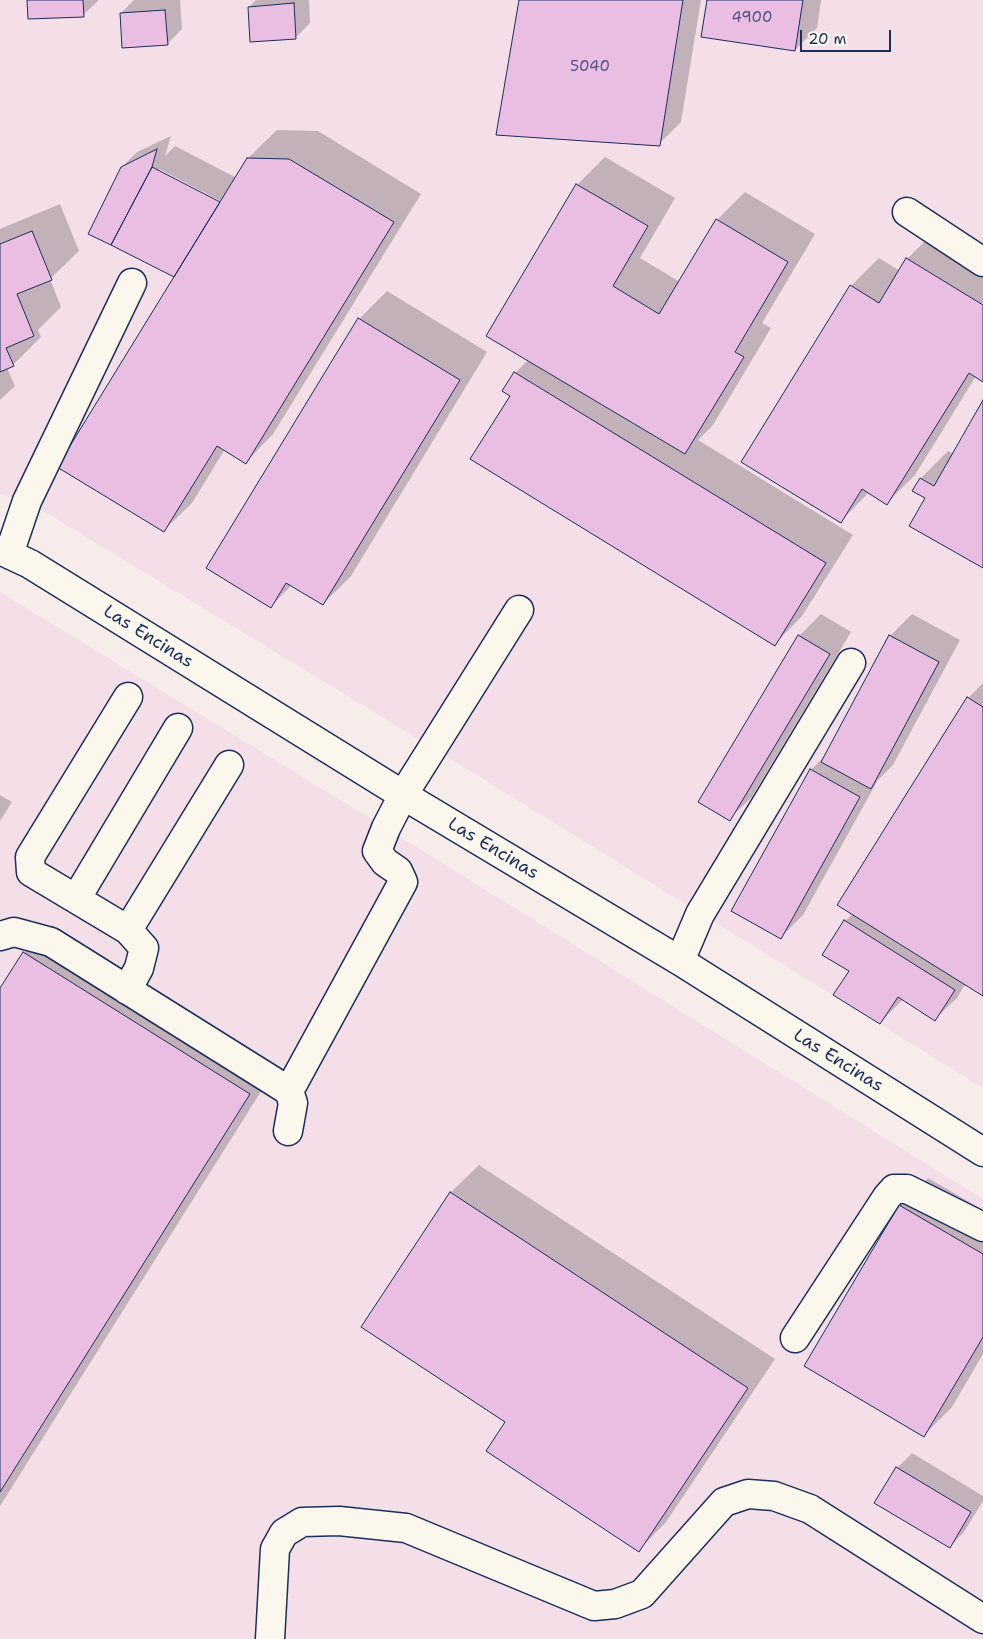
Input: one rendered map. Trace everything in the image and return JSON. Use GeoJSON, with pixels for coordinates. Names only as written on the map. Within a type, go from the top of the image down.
{"type":"FeatureCollection","features":[{"type":"Feature","properties":{"kind":"street"},"geometry":{"type":"LineString","coordinates":[[907,212],[983,262]]}},
{"type":"Feature","properties":{"kind":"street"},"geometry":{"type":"LineString","coordinates":[[5,552],[27,501],[132,283]]}},
{"type":"Feature","properties":{"kind":"street","name":"Las Encinas"},"geometry":{"type":"LineString","coordinates":[[5,552],[30,564],[403,795],[680,961],[983,1152]]}},
{"type":"Feature","properties":{"kind":"street"},"geometry":{"type":"LineString","coordinates":[[289,1091],[403,882],[398,871],[386,862],[377,851],[386,828],[403,795],[519,610]]}},
{"type":"Feature","properties":{"kind":"street"},"geometry":{"type":"LineString","coordinates":[[680,961],[700,914],[851,663]]}},
{"type":"Feature","properties":{"kind":"street"},"geometry":{"type":"LineString","coordinates":[[128,697],[30,857],[31,872],[128,930],[144,948],[139,968],[128,990]]}},
{"type":"Feature","properties":{"kind":"street"},"geometry":{"type":"LineString","coordinates":[[76,899],[178,728]]}},
{"type":"Feature","properties":{"kind":"street"},"geometry":{"type":"LineString","coordinates":[[128,930],[229,765]]}},
{"type":"Feature","properties":{"kind":"street"},"geometry":{"type":"LineString","coordinates":[[0,936],[14,932],[52,942],[289,1091],[293,1104],[288,1131]]}},
{"type":"Feature","properties":{"kind":"street"},"geometry":{"type":"LineString","coordinates":[[795,1338],[894,1189],[907,1189],[983,1227]]}},
{"type":"Feature","properties":{"kind":"street"},"geometry":{"type":"LineString","coordinates":[[270,1639],[275,1549],[284,1533],[302,1522],[339,1521],[406,1528],[594,1606],[615,1604],[642,1594],[724,1502],[748,1494],[774,1496],[810,1509],[983,1619]]}},
{"type":"Feature","properties":{"kind":"shaded area"},"geometry":{"type":"Polygon","coordinates":[[[0,0],[983,0],[983,1088],[433,748],[27,501],[0,495],[0,0]]]}},
{"type":"Feature","properties":{"kind":"shaded area"},"geometry":{"type":"Polygon","coordinates":[[[0,592],[386,828],[983,1199],[983,1639],[0,1639],[0,592]]]}},
{"type":"Feature","properties":{"kind":"building"},"geometry":{"type":"Polygon","coordinates":[[[27,0],[83,0],[84,17],[28,19],[27,0]]]}},
{"type":"Feature","properties":{"kind":"building"},"geometry":{"type":"Polygon","coordinates":[[[519,0],[683,0],[660,146],[496,135],[519,0]]]}},
{"type":"Feature","properties":{"kind":"building"},"geometry":{"type":"Polygon","coordinates":[[[707,0],[803,0],[795,51],[701,37],[707,0]]]}},
{"type":"Feature","properties":{"kind":"building"},"geometry":{"type":"Polygon","coordinates":[[[294,3],[296,39],[250,42],[248,7],[294,3]]]}},
{"type":"Feature","properties":{"kind":"building"},"geometry":{"type":"Polygon","coordinates":[[[165,10],[168,45],[122,48],[120,13],[165,10]]]}},
{"type":"Feature","properties":{"kind":"building"},"geometry":{"type":"Polygon","coordinates":[[[157,149],[152,167],[111,245],[88,234],[121,167],[157,149]]]}},
{"type":"Feature","properties":{"kind":"building"},"geometry":{"type":"Polygon","coordinates":[[[247,158],[289,159],[394,222],[246,464],[217,446],[164,532],[57,467],[247,158]]]}},
{"type":"Feature","properties":{"kind":"building"},"geometry":{"type":"Polygon","coordinates":[[[152,167],[220,202],[174,277],[111,245],[152,167]]]}},
{"type":"Feature","properties":{"kind":"building"},"geometry":{"type":"Polygon","coordinates":[[[576,184],[648,226],[613,286],[659,314],[716,219],[788,262],[735,352],[744,357],[685,454],[486,336],[576,184]]]}},
{"type":"Feature","properties":{"kind":"building"},"geometry":{"type":"Polygon","coordinates":[[[32,231],[52,280],[17,294],[34,336],[6,348],[14,366],[0,372],[0,244],[32,231]]]}},
{"type":"Feature","properties":{"kind":"building"},"geometry":{"type":"Polygon","coordinates":[[[906,258],[983,305],[983,382],[969,373],[887,505],[862,489],[841,523],[741,462],[850,285],[879,303],[906,258]]]}},
{"type":"Feature","properties":{"kind":"building"},"geometry":{"type":"Polygon","coordinates":[[[358,318],[460,380],[323,605],[286,583],[271,608],[206,568],[358,318]]]}},
{"type":"Feature","properties":{"kind":"building"},"geometry":{"type":"Polygon","coordinates":[[[514,372],[826,563],[775,646],[470,459],[510,396],[502,391],[514,372]]]}},
{"type":"Feature","properties":{"kind":"building"},"geometry":{"type":"Polygon","coordinates":[[[983,400],[983,568],[909,526],[925,498],[912,491],[920,478],[934,486],[983,400]]]}},
{"type":"Feature","properties":{"kind":"building"},"geometry":{"type":"Polygon","coordinates":[[[798,635],[830,654],[730,821],[698,802],[798,635]]]}},
{"type":"Feature","properties":{"kind":"building"},"geometry":{"type":"Polygon","coordinates":[[[889,635],[939,662],[871,789],[821,762],[889,635]]]}},
{"type":"Feature","properties":{"kind":"building"},"geometry":{"type":"Polygon","coordinates":[[[967,697],[983,707],[983,996],[837,905],[967,697]]]}},
{"type":"Feature","properties":{"kind":"building"},"geometry":{"type":"Polygon","coordinates":[[[810,769],[860,797],[781,939],[731,911],[810,769]]]}},
{"type":"Feature","properties":{"kind":"building"},"geometry":{"type":"Polygon","coordinates":[[[844,920],[955,990],[935,1021],[898,997],[880,1024],[833,995],[849,971],[822,955],[844,920]]]}},
{"type":"Feature","properties":{"kind":"building"},"geometry":{"type":"Polygon","coordinates":[[[23,952],[250,1094],[0,1492],[0,988],[23,952]]]}},
{"type":"Feature","properties":{"kind":"building"},"geometry":{"type":"Polygon","coordinates":[[[450,1192],[748,1388],[639,1552],[486,1451],[505,1422],[361,1327],[450,1192]]]}},
{"type":"Feature","properties":{"kind":"building"},"geometry":{"type":"Polygon","coordinates":[[[899,1205],[983,1254],[983,1337],[924,1437],[804,1366],[899,1205]]]}},
{"type":"Feature","properties":{"kind":"building"},"geometry":{"type":"Polygon","coordinates":[[[896,1467],[971,1512],[950,1548],[874,1503],[896,1467]]]}}]}
